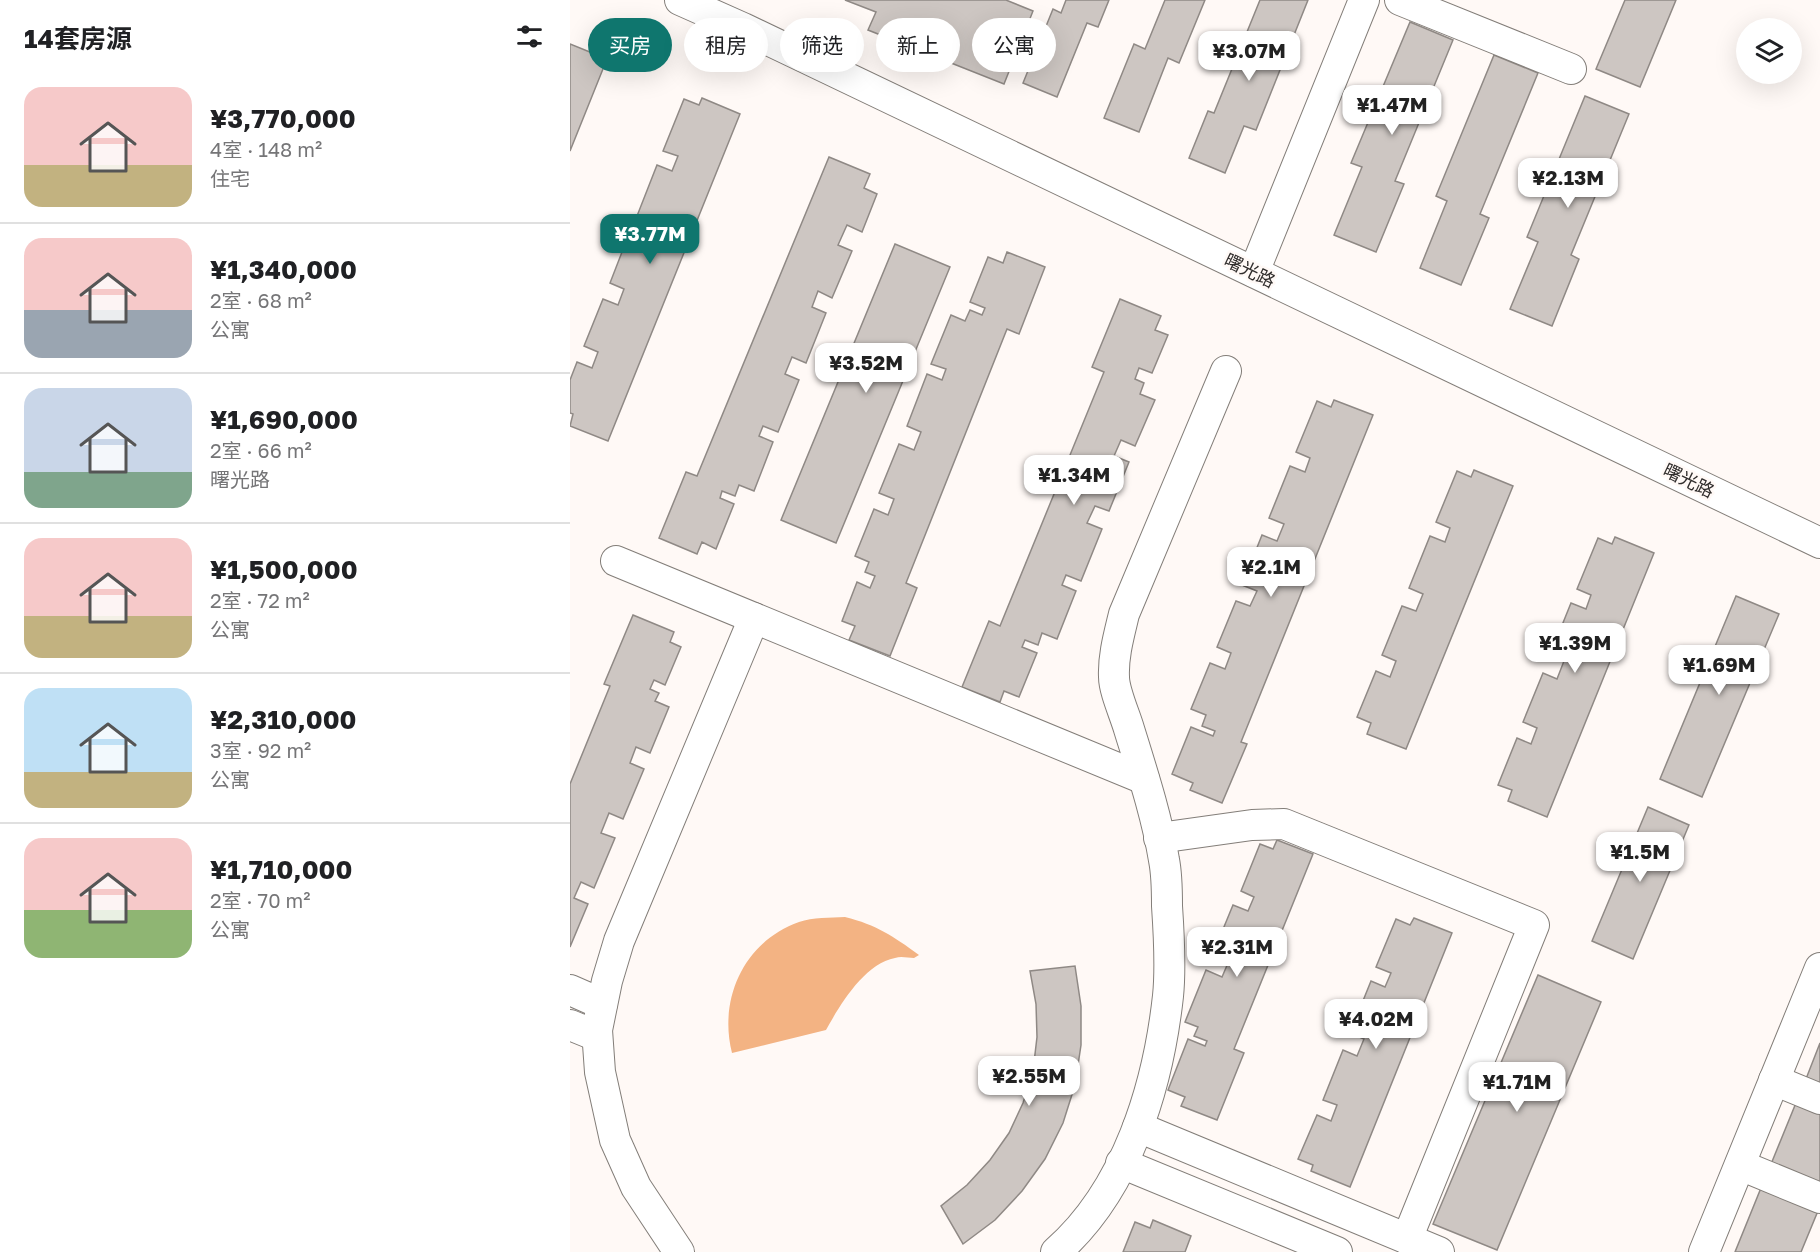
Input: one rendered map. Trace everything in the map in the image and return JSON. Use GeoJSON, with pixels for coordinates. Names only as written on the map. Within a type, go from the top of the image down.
{"type":"FeatureCollection","features":[{"type":"Feature","properties":{"kind":"street","name":"曙光路"},"geometry":{"type":"LineString","coordinates":[[680,0],[743,28],[1820,543]]}},
{"type":"Feature","properties":{"kind":"street"},"geometry":{"type":"LineString","coordinates":[[1254,272],[1364,0]]}},
{"type":"Feature","properties":{"kind":"street"},"geometry":{"type":"LineString","coordinates":[[1400,0],[1571,69]]}},
{"type":"Feature","properties":{"kind":"street"},"geometry":{"type":"LineString","coordinates":[[1056,1252],[1071,1239],[1104,1197],[1135,1138],[1149,1096],[1160,1048],[1168,995],[1169,932],[1165,861],[1144,779],[1114,679],[1116,647],[1124,614],[1226,371]]}},
{"type":"Feature","properties":{"kind":"street"},"geometry":{"type":"LineString","coordinates":[[615,561],[1144,779]]}},
{"type":"Feature","properties":{"kind":"street"},"geometry":{"type":"LineString","coordinates":[[679,1252],[636,1187],[615,1140],[600,1072],[597,1030],[607,981],[619,941],[754,618]]}},
{"type":"Feature","properties":{"kind":"street"},"geometry":{"type":"LineString","coordinates":[[1159,838],[1252,825],[1284,824],[1534,925],[1407,1239]]}},
{"type":"Feature","properties":{"kind":"street"},"geometry":{"type":"LineString","coordinates":[[1704,1252],[1774,1080],[1816,987]]}},
{"type":"Feature","properties":{"kind":"street"},"geometry":{"type":"LineString","coordinates":[[570,990],[602,1004]]}},
{"type":"Feature","properties":{"kind":"street"},"geometry":{"type":"LineString","coordinates":[[570,1025],[597,1036]]}},
{"type":"Feature","properties":{"kind":"street"},"geometry":{"type":"LineString","coordinates":[[1774,1080],[1820,1099]]}},
{"type":"Feature","properties":{"kind":"street"},"geometry":{"type":"LineString","coordinates":[[1138,1127],[1439,1252]]}},
{"type":"Feature","properties":{"kind":"street"},"geometry":{"type":"LineString","coordinates":[[1121,1163],[1337,1252]]}},
{"type":"Feature","properties":{"kind":"street"},"geometry":{"type":"LineString","coordinates":[[1740,1165],[1820,1198]]}},
{"type":"Feature","properties":{"kind":"shaded area"},"geometry":{"type":"Polygon","coordinates":[[[845,917],[884,932],[919,955],[914,958],[895,958],[873,968],[854,987],[826,1030],[732,1053],[729,1012],[733,992],[750,957],[780,931],[799,922],[816,918],[845,917]]]}},
{"type":"Feature","properties":{"kind":"building"},"geometry":{"type":"Polygon","coordinates":[[[845,0],[1006,0],[1033,11],[1030,18],[972,18],[972,71],[960,67],[960,18],[876,18],[876,33],[868,30],[876,12],[845,0]]]}},
{"type":"Feature","properties":{"kind":"building"},"geometry":{"type":"Polygon","coordinates":[[[1066,0],[1109,0],[1098,27],[1087,23],[1057,97],[1023,83],[1027,72],[1056,72],[1056,18],[1049,18],[1053,9],[1061,13],[1066,0]]]}},
{"type":"Feature","properties":{"kind":"building"},"geometry":{"type":"Polygon","coordinates":[[[1165,0],[1205,0],[1179,63],[1168,58],[1139,132],[1104,118],[1134,44],[1145,49],[1165,0]]]}},
{"type":"Feature","properties":{"kind":"building"},"geometry":{"type":"Polygon","coordinates":[[[1260,0],[1308,0],[1256,130],[1244,126],[1225,173],[1189,158],[1208,111],[1214,113],[1260,0]]]}},
{"type":"Feature","properties":{"kind":"building"},"geometry":{"type":"Polygon","coordinates":[[[1625,0],[1676,0],[1640,87],[1596,69],[1625,0]]]}},
{"type":"Feature","properties":{"kind":"building"},"geometry":{"type":"Polygon","coordinates":[[[1410,22],[1453,40],[1395,181],[1404,184],[1376,252],[1334,235],[1362,167],[1351,163],[1410,22]]]}},
{"type":"Feature","properties":{"kind":"building"},"geometry":{"type":"Polygon","coordinates":[[[570,44],[588,51],[588,72],[602,72],[570,151],[570,44]]]}},
{"type":"Feature","properties":{"kind":"building"},"geometry":{"type":"Polygon","coordinates":[[[1494,55],[1538,73],[1480,214],[1489,218],[1461,285],[1420,268],[1447,201],[1436,196],[1494,55]]]}},
{"type":"Feature","properties":{"kind":"building"},"geometry":{"type":"Polygon","coordinates":[[[974,72],[1009,72],[1004,84],[974,72]]]}},
{"type":"Feature","properties":{"kind":"building"},"geometry":{"type":"Polygon","coordinates":[[[1585,96],[1629,114],[1571,255],[1579,259],[1552,326],[1510,309],[1538,242],[1527,237],[1585,96]]]}},
{"type":"Feature","properties":{"kind":"building"},"geometry":{"type":"Polygon","coordinates":[[[702,98],[740,114],[608,441],[570,426],[573,414],[570,413],[570,380],[577,362],[592,368],[598,352],[584,346],[603,299],[618,305],[624,289],[610,283],[629,234],[644,240],[651,222],[637,216],[657,165],[672,171],[678,156],[663,151],[684,99],[699,105],[702,98]]]}},
{"type":"Feature","properties":{"kind":"building"},"geometry":{"type":"Polygon","coordinates":[[[829,157],[870,174],[864,188],[877,194],[862,232],[847,225],[838,245],[852,251],[832,298],[818,291],[812,307],[826,313],[806,363],[792,357],[785,374],[799,380],[778,432],[763,426],[759,436],[773,442],[754,491],[739,485],[735,496],[722,491],[720,498],[734,504],[716,549],[702,542],[697,554],[659,538],[686,472],[697,476],[829,157]]]}},
{"type":"Feature","properties":{"kind":"building"},"geometry":{"type":"Polygon","coordinates":[[[895,244],[950,267],[836,543],[781,520],[895,244]]]}},
{"type":"Feature","properties":{"kind":"building"},"geometry":{"type":"Polygon","coordinates":[[[1007,252],[1045,267],[1019,334],[1007,329],[906,583],[917,588],[890,656],[849,640],[855,626],[842,621],[857,582],[870,588],[875,576],[865,572],[869,562],[855,556],[874,509],[888,515],[894,499],[879,493],[899,444],[914,450],[921,432],[907,426],[927,374],[942,380],[946,369],[931,364],[951,315],[965,321],[970,310],[982,315],[985,308],[970,302],[988,257],[1003,263],[1007,252]]]}},
{"type":"Feature","properties":{"kind":"building"},"geometry":{"type":"Polygon","coordinates":[[[1120,299],[1161,316],[1155,330],[1168,335],[1152,373],[1139,368],[1135,379],[1144,383],[1140,394],[1155,400],[1135,446],[1121,440],[1114,456],[1129,462],[1109,511],[1095,506],[1087,523],[1102,529],[1081,581],[1066,575],[1062,585],[1076,591],[1057,639],[1042,633],[1038,645],[1025,640],[1022,647],[1037,653],[1019,697],[1004,691],[1000,702],[962,687],[989,621],[1000,626],[1104,372],[1092,367],[1120,299]]]}},
{"type":"Feature","properties":{"kind":"building"},"geometry":{"type":"Polygon","coordinates":[[[1334,400],[1373,415],[1241,742],[1247,744],[1222,803],[1190,790],[1193,783],[1172,774],[1191,727],[1213,736],[1215,731],[1202,726],[1206,715],[1191,709],[1210,663],[1225,669],[1231,653],[1217,647],[1236,601],[1250,606],[1257,591],[1242,585],[1262,535],[1277,541],[1284,524],[1269,518],[1290,466],[1305,472],[1310,458],[1296,452],[1317,401],[1331,407],[1334,400]]]}},
{"type":"Feature","properties":{"kind":"building"},"geometry":{"type":"Polygon","coordinates":[[[1474,470],[1513,486],[1406,749],[1367,734],[1371,723],[1357,717],[1376,671],[1390,677],[1396,661],[1382,655],[1402,606],[1416,611],[1423,594],[1409,588],[1430,536],[1445,542],[1450,528],[1436,522],[1457,471],[1471,477],[1474,470]]]}},
{"type":"Feature","properties":{"kind":"building"},"geometry":{"type":"Polygon","coordinates":[[[1615,537],[1654,553],[1547,817],[1508,801],[1512,790],[1498,785],[1517,738],[1531,744],[1537,728],[1523,722],[1543,673],[1557,679],[1564,661],[1550,655],[1571,603],[1586,609],[1591,595],[1577,589],[1598,538],[1612,544],[1615,537]]]}},
{"type":"Feature","properties":{"kind":"building"},"geometry":{"type":"Polygon","coordinates":[[[1736,596],[1779,614],[1702,797],[1660,779],[1736,596]]]}},
{"type":"Feature","properties":{"kind":"building"},"geometry":{"type":"Polygon","coordinates":[[[633,615],[674,632],[670,642],[681,647],[665,685],[654,680],[650,689],[659,693],[655,701],[669,707],[650,753],[636,747],[630,763],[644,769],[623,819],[609,813],[601,833],[615,838],[594,888],[581,882],[574,898],[588,904],[570,947],[570,784],[610,686],[604,684],[633,615]]]}},
{"type":"Feature","properties":{"kind":"building"},"geometry":{"type":"Polygon","coordinates":[[[1648,807],[1689,825],[1633,959],[1592,941],[1648,807]]]}},
{"type":"Feature","properties":{"kind":"building"},"geometry":{"type":"Polygon","coordinates":[[[1277,840],[1313,854],[1234,1049],[1244,1053],[1217,1120],[1181,1106],[1185,1097],[1168,1090],[1188,1039],[1205,1046],[1207,1041],[1194,1036],[1198,1027],[1185,1022],[1206,970],[1222,977],[1228,963],[1212,956],[1233,905],[1248,911],[1254,897],[1241,891],[1260,844],[1273,849],[1277,840]]]}},
{"type":"Feature","properties":{"kind":"building"},"geometry":{"type":"Polygon","coordinates":[[[1414,918],[1452,933],[1350,1187],[1311,1171],[1313,1165],[1298,1159],[1317,1115],[1331,1121],[1337,1105],[1323,1100],[1343,1050],[1357,1056],[1364,1039],[1350,1033],[1371,981],[1385,987],[1391,973],[1376,967],[1396,919],[1410,925],[1414,918]]]}},
{"type":"Feature","properties":{"kind":"building"},"geometry":{"type":"Polygon","coordinates":[[[1075,966],[1081,1006],[1081,1045],[1075,1085],[1063,1123],[1045,1159],[1022,1191],[995,1220],[963,1244],[941,1206],[967,1185],[990,1160],[1009,1133],[1023,1103],[1033,1071],[1037,1037],[1036,1004],[1030,971],[1075,966]]]}},
{"type":"Feature","properties":{"kind":"building"},"geometry":{"type":"Polygon","coordinates":[[[1538,975],[1601,1002],[1497,1250],[1433,1224],[1538,975]]]}},
{"type":"Feature","properties":{"kind":"building"},"geometry":{"type":"Polygon","coordinates":[[[1820,1043],[1820,1090],[1804,1084],[1820,1043]]]}},
{"type":"Feature","properties":{"kind":"building"},"geometry":{"type":"Polygon","coordinates":[[[1798,1098],[1820,1107],[1820,1189],[1769,1169],[1798,1098]]]}},
{"type":"Feature","properties":{"kind":"building"},"geometry":{"type":"Polygon","coordinates":[[[1763,1183],[1820,1206],[1801,1252],[1735,1252],[1763,1183]]]}},
{"type":"Feature","properties":{"kind":"building"},"geometry":{"type":"Polygon","coordinates":[[[1153,1220],[1191,1236],[1185,1252],[1123,1252],[1135,1222],[1150,1228],[1153,1220]]]}}]}
